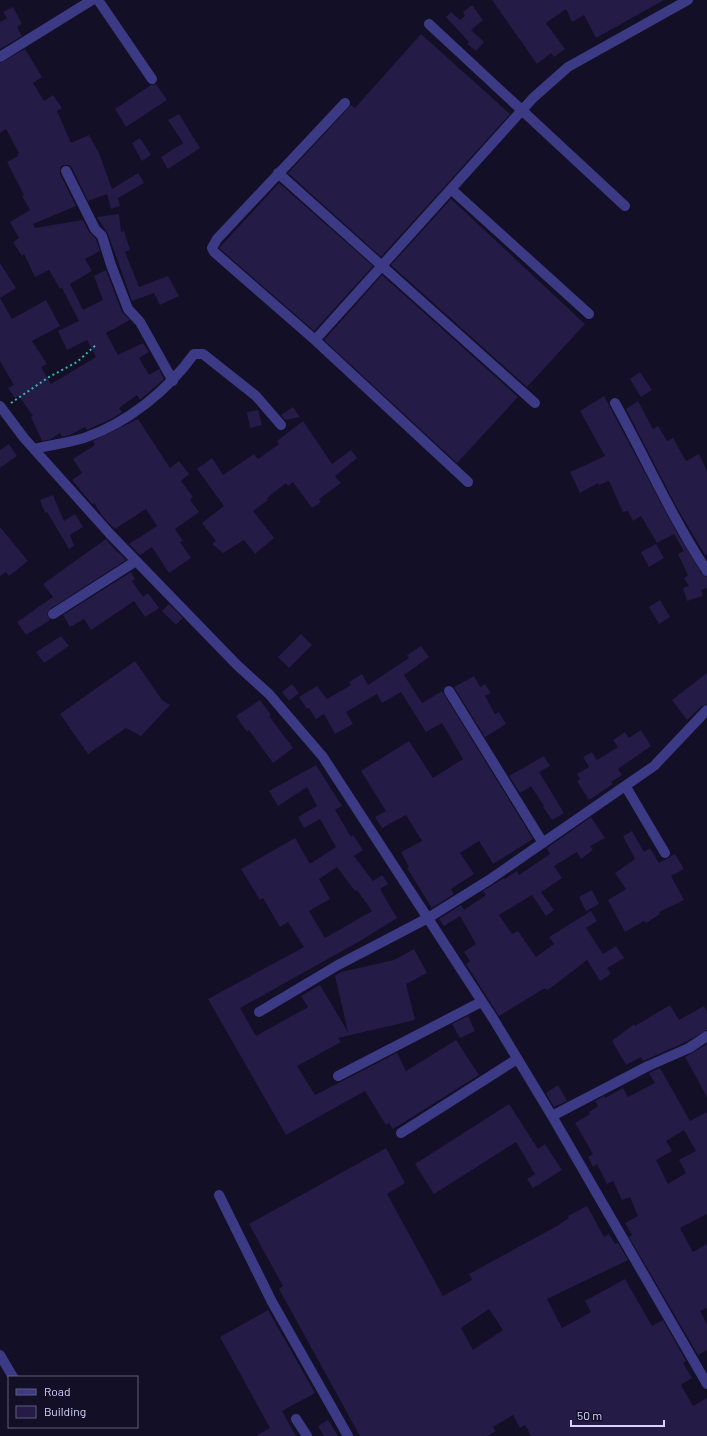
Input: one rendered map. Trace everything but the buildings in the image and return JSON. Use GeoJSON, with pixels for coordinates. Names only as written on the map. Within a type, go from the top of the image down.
{"type":"FeatureCollection","features":[{"type":"Feature","properties":{"kind":"street"},"geometry":{"type":"LineString","coordinates":[[0,57],[92,0]]}},
{"type":"Feature","properties":{"kind":"street"},"geometry":{"type":"LineString","coordinates":[[98,0],[152,79]]}},
{"type":"Feature","properties":{"kind":"street"},"geometry":{"type":"LineString","coordinates":[[315,340],[521,111],[568,67],[688,0]]}},
{"type":"Feature","properties":{"kind":"street"},"geometry":{"type":"LineString","coordinates":[[429,24],[625,206]]}},
{"type":"Feature","properties":{"kind":"street"},"geometry":{"type":"LineString","coordinates":[[345,103],[217,239],[212,248],[214,252],[315,340],[468,482]]}},
{"type":"Feature","properties":{"kind":"street"},"geometry":{"type":"LineString","coordinates":[[66,171],[95,229],[102,236],[111,265],[128,309],[144,329],[173,381]]}},
{"type":"Feature","properties":{"kind":"street"},"geometry":{"type":"LineString","coordinates":[[278,173],[382,264],[535,403]]}},
{"type":"Feature","properties":{"kind":"street"},"geometry":{"type":"LineString","coordinates":[[451,189],[589,314]]}},
{"type":"Feature","properties":{"kind":"street"},"geometry":{"type":"LineString","coordinates":[[34,449],[83,438],[100,432],[123,420],[173,381],[194,354],[203,354],[256,396],[281,424]]}},
{"type":"Feature","properties":{"kind":"street"},"geometry":{"type":"LineString","coordinates":[[615,404],[649,466],[677,523],[707,571]]}},
{"type":"Feature","properties":{"kind":"street"},"geometry":{"type":"LineString","coordinates":[[1,408],[34,449],[87,509],[238,665],[269,694],[323,756],[428,918],[552,1116],[707,1382]]}},
{"type":"Feature","properties":{"kind":"street"},"geometry":{"type":"LineString","coordinates":[[53,614],[136,561]]}},
{"type":"Feature","properties":{"kind":"street"},"geometry":{"type":"LineString","coordinates":[[449,691],[543,842]]}},
{"type":"Feature","properties":{"kind":"street"},"geometry":{"type":"LineString","coordinates":[[259,1012],[338,965],[428,918],[489,880],[626,787],[654,766],[707,710]]}},
{"type":"Feature","properties":{"kind":"street"},"geometry":{"type":"LineString","coordinates":[[626,787],[665,853]]}},
{"type":"Feature","properties":{"kind":"street"},"geometry":{"type":"LineString","coordinates":[[338,1076],[481,1002]]}},
{"type":"Feature","properties":{"kind":"street"},"geometry":{"type":"LineString","coordinates":[[552,1116],[648,1066],[689,1048],[707,1036]]}},
{"type":"Feature","properties":{"kind":"street"},"geometry":{"type":"LineString","coordinates":[[401,1133],[517,1059]]}},
{"type":"Feature","properties":{"kind":"street"},"geometry":{"type":"LineString","coordinates":[[219,1195],[272,1302],[348,1436]]}},
{"type":"Feature","properties":{"kind":"street"},"geometry":{"type":"LineString","coordinates":[[0,1355],[12,1376]]}},
{"type":"Feature","properties":{"kind":"street"},"geometry":{"type":"LineString","coordinates":[[296,1419],[307,1436]]}},
{"type":"Feature","properties":{"kind":"path"},"geometry":{"type":"LineString","coordinates":[[1,408],[34,386],[77,362],[97,344]]}}]}
